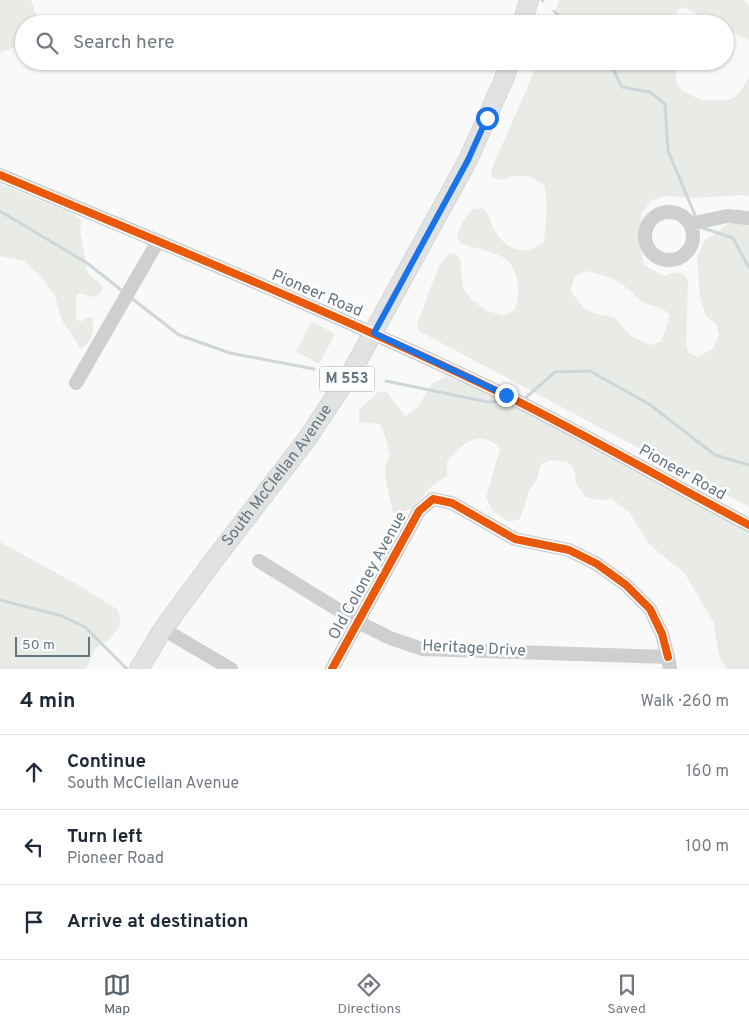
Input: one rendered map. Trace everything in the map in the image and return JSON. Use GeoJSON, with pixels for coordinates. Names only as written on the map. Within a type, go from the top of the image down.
{"type":"FeatureCollection","features":[{"type":"Feature","properties":{"kind":"main road"},"geometry":{"type":"LineString","coordinates":[[525,15],[529,0]]}},
{"type":"Feature","properties":{"kind":"main road","name":"South McClellan Avenue"},"geometry":{"type":"LineString","coordinates":[[139,669],[163,629],[210,564],[307,439],[352,371],[468,160],[507,70]]}},
{"type":"Feature","properties":{"kind":"street","name":"Pioneer Road"},"geometry":{"type":"LineString","coordinates":[[0,175],[374,333],[565,426],[749,525]]}},
{"type":"Feature","properties":{"kind":"street"},"geometry":{"type":"LineString","coordinates":[[690,224],[727,216],[749,218]]}},
{"type":"Feature","properties":{"kind":"street"},"geometry":{"type":"LineString","coordinates":[[76,383],[158,242]]}},
{"type":"Feature","properties":{"kind":"street","name":"Old Coloney Avenue"},"geometry":{"type":"LineString","coordinates":[[332,669],[419,511],[433,499],[452,503],[515,539],[569,550],[597,564],[626,585],[650,609],[662,634],[669,663]]}},
{"type":"Feature","properties":{"kind":"street","name":"Heritage Drive"},"geometry":{"type":"LineString","coordinates":[[259,561],[358,622],[390,638],[422,649],[669,663]]}},
{"type":"Feature","properties":{"kind":"street"},"geometry":{"type":"LineString","coordinates":[[163,629],[231,669]]}},
{"type":"Feature","properties":{"kind":"shaded area"},"geometry":{"type":"Polygon","coordinates":[[[0,0],[31,0],[36,15],[15,15],[15,47],[0,53],[0,0]]]}},
{"type":"Feature","properties":{"kind":"shaded area"},"geometry":{"type":"Polygon","coordinates":[[[559,0],[744,0],[749,5],[749,40],[734,33],[734,15],[699,15],[683,7],[677,10],[676,15],[554,15],[559,0]]]}},
{"type":"Feature","properties":{"kind":"shaded area"},"geometry":{"type":"Polygon","coordinates":[[[535,70],[676,70],[676,81],[682,91],[701,100],[730,100],[740,92],[749,77],[749,196],[694,198],[667,196],[652,200],[642,213],[638,235],[644,265],[664,276],[675,272],[683,274],[688,280],[686,345],[688,352],[697,357],[713,349],[719,335],[716,324],[706,316],[700,296],[697,258],[704,241],[728,224],[749,223],[749,507],[419,331],[417,324],[424,305],[439,266],[448,254],[454,253],[460,259],[463,288],[471,299],[486,311],[504,315],[515,310],[518,297],[518,283],[511,264],[506,259],[485,250],[461,244],[457,236],[463,221],[473,209],[482,208],[489,216],[493,228],[505,244],[517,250],[530,249],[537,246],[544,242],[547,207],[545,186],[530,176],[512,176],[502,180],[491,177],[492,168],[535,70]],[[585,271],[576,277],[571,292],[582,306],[590,312],[616,318],[634,338],[650,345],[661,342],[670,315],[664,310],[641,301],[628,289],[608,277],[585,271]]]}},
{"type":"Feature","properties":{"kind":"shaded area"},"geometry":{"type":"Polygon","coordinates":[[[0,184],[71,213],[82,220],[80,230],[88,274],[103,286],[100,294],[92,297],[80,293],[76,296],[76,318],[79,321],[83,321],[92,317],[93,322],[91,339],[81,349],[62,320],[55,296],[43,279],[24,261],[0,256],[0,184]]]}},
{"type":"Feature","properties":{"kind":"shaded area"},"geometry":{"type":"Polygon","coordinates":[[[312,321],[335,334],[319,364],[296,351],[312,321]]]}},
{"type":"Feature","properties":{"kind":"shaded area"},"geometry":{"type":"Polygon","coordinates":[[[446,376],[487,392],[749,530],[749,669],[726,669],[719,655],[713,621],[685,574],[649,544],[629,512],[612,499],[598,500],[585,497],[576,483],[574,468],[567,462],[551,460],[541,464],[537,479],[530,489],[520,519],[509,522],[492,510],[486,498],[500,449],[485,439],[471,441],[459,449],[447,462],[447,475],[430,488],[414,507],[406,511],[393,513],[385,475],[385,468],[390,454],[385,434],[379,424],[359,422],[359,410],[378,392],[386,391],[405,416],[417,408],[433,383],[446,376]]]}},
{"type":"Feature","properties":{"kind":"shaded area"},"geometry":{"type":"Polygon","coordinates":[[[0,542],[80,586],[118,610],[121,625],[110,639],[95,649],[86,669],[0,669],[0,542]]]}},
{"type":"Feature","properties":{"kind":"waterway"},"geometry":{"type":"LineString","coordinates":[[554,11],[558,15]]}},
{"type":"Feature","properties":{"kind":"waterway"},"geometry":{"type":"LineString","coordinates":[[614,70],[622,87],[650,92],[665,104],[668,151],[695,215]]}},
{"type":"Feature","properties":{"kind":"waterway"},"geometry":{"type":"LineString","coordinates":[[0,211],[87,263],[125,293]]}},
{"type":"Feature","properties":{"kind":"waterway"},"geometry":{"type":"LineString","coordinates":[[700,227],[733,238],[749,268]]}},
{"type":"Feature","properties":{"kind":"waterway"},"geometry":{"type":"LineString","coordinates":[[130,297],[179,335],[230,353],[314,369]]}},
{"type":"Feature","properties":{"kind":"waterway"},"geometry":{"type":"LineString","coordinates":[[524,399],[555,372],[590,371],[649,404],[715,455],[749,465]]}},
{"type":"Feature","properties":{"kind":"waterway"},"geometry":{"type":"LineString","coordinates":[[386,381],[488,402],[500,401]]}},
{"type":"Feature","properties":{"kind":"waterway"},"geometry":{"type":"LineString","coordinates":[[0,600],[62,616],[85,627],[127,669]]}},
{"type":"Feature","properties":{"kind":"cycle path"},"geometry":{"type":"LineString","coordinates":[[0,175],[253,281],[441,365],[565,426],[749,525]]}},
{"type":"Feature","properties":{"kind":"cycle path"},"geometry":{"type":"LineString","coordinates":[[332,669],[419,511],[433,499],[452,503],[515,539],[569,550],[597,564],[626,585],[650,609],[662,634],[668,657]]}},
{"type":"Feature","properties":{"kind":"route"},"geometry":{"type":"LineString","coordinates":[[487,118],[468,160],[374,333],[506,395]]}}]}
